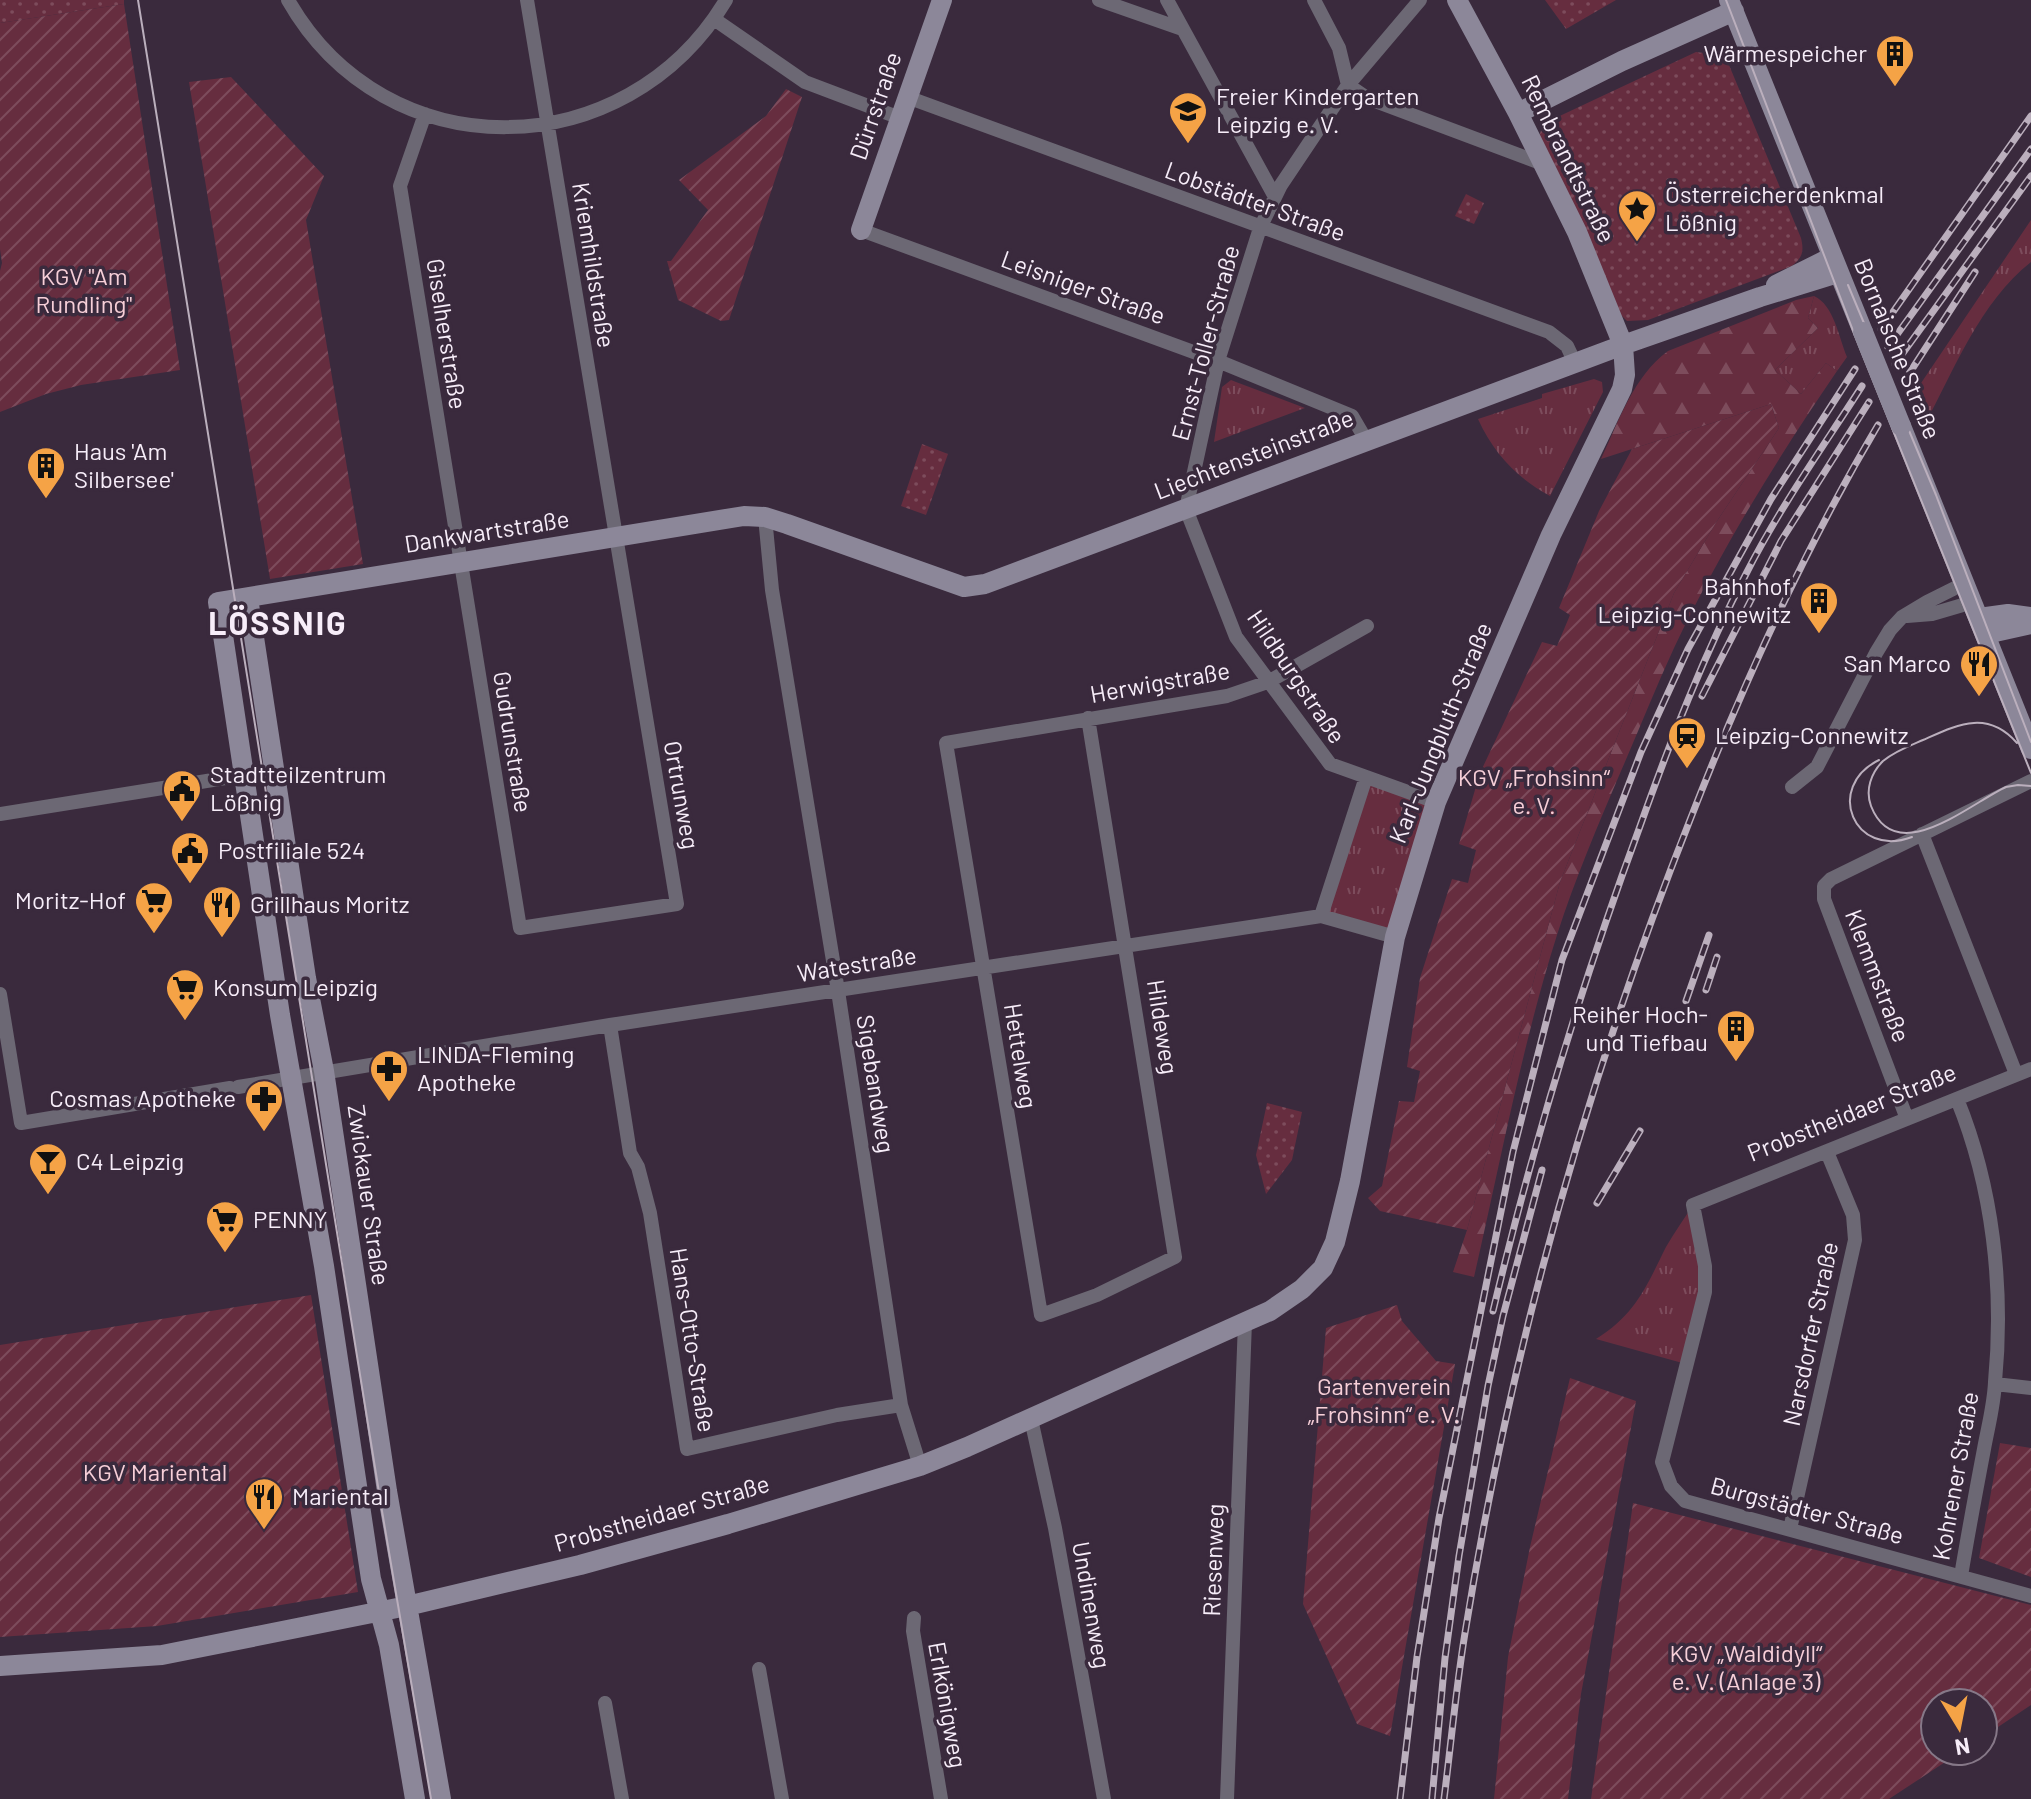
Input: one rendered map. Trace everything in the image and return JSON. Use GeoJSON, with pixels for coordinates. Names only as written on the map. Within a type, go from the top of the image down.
{"type":"FeatureCollection","features":[{"type":"Feature","properties":{"kind":"street"},"geometry":{"type":"LineString","coordinates":[[288,0],[326,51],[349,72],[390,99],[425,114],[488,127],[548,125],[589,114],[638,91],[676,63],[714,19],[726,0]]}},
{"type":"Feature","properties":{"kind":"street","name":"Kriemhildstraße"},"geometry":{"type":"LineString","coordinates":[[527,0],[615,537]]}},
{"type":"Feature","properties":{"kind":"street","name":"Dürrstraße"},"geometry":{"type":"LineString","coordinates":[[861,230],[942,0]]}},
{"type":"Feature","properties":{"kind":"street"},"geometry":{"type":"LineString","coordinates":[[1099,0],[1182,29]]}},
{"type":"Feature","properties":{"kind":"street"},"geometry":{"type":"LineString","coordinates":[[1167,0],[1275,197]]}},
{"type":"Feature","properties":{"kind":"street"},"geometry":{"type":"LineString","coordinates":[[1314,0],[1339,48],[1348,85],[1367,98],[1543,164]]}},
{"type":"Feature","properties":{"kind":"street","name":"Ernst-Toller-Straße"},"geometry":{"type":"LineString","coordinates":[[1186,509],[1218,361],[1260,228],[1275,197],[1348,85],[1420,0]]}},
{"type":"Feature","properties":{"kind":"street","name":"Rembrandtstraße"},"geometry":{"type":"LineString","coordinates":[[1457,0],[1577,232],[1623,345]]}},
{"type":"Feature","properties":{"kind":"street"},"geometry":{"type":"LineString","coordinates":[[1518,113],[1731,6]]}},
{"type":"Feature","properties":{"kind":"street","name":"Bornaische Straße"},"geometry":{"type":"LineString","coordinates":[[1731,6],[2031,749]]}},
{"type":"Feature","properties":{"kind":"street"},"geometry":{"type":"LineString","coordinates":[[714,19],[805,82],[900,118]]}},
{"type":"Feature","properties":{"kind":"street","name":"Lobstädter Straße"},"geometry":{"type":"LineString","coordinates":[[907,97],[1549,332],[1567,346],[1575,363]]}},
{"type":"Feature","properties":{"kind":"street","name":"Giselherstraße"},"geometry":{"type":"LineString","coordinates":[[425,114],[400,186],[461,563]]}},
{"type":"Feature","properties":{"kind":"street","name":"Leisniger Straße"},"geometry":{"type":"LineString","coordinates":[[861,230],[1218,361],[1352,416],[1366,440]]}},
{"type":"Feature","properties":{"kind":"street","name":"Liechtensteinstraße"},"geometry":{"type":"LineString","coordinates":[[765,517],[964,587],[992,581],[1366,440],[1760,297],[1835,265]]}},
{"type":"Feature","properties":{"kind":"street","name":"Karl-Jungbluth-Straße"},"geometry":{"type":"LineString","coordinates":[[1302,1289],[1323,1268],[1335,1242],[1350,1181],[1395,937],[1436,802],[1551,535],[1622,389],[1625,375],[1623,345]]}},
{"type":"Feature","properties":{"kind":"street","name":"Hildburgstraße"},"geometry":{"type":"LineString","coordinates":[[1186,509],[1236,637],[1330,764],[1436,802]]}},
{"type":"Feature","properties":{"kind":"street","name":"Dankwartstraße"},"geometry":{"type":"LineString","coordinates":[[244,775],[218,602],[744,516],[765,517]]}},
{"type":"Feature","properties":{"kind":"street","name":"Sigebandweg"},"geometry":{"type":"LineString","coordinates":[[765,517],[772,590],[838,991],[901,1405],[920,1466]]}},
{"type":"Feature","properties":{"kind":"street","name":"Ortrunweg"},"geometry":{"type":"LineString","coordinates":[[520,928],[677,904],[615,537]]}},
{"type":"Feature","properties":{"kind":"street","name":"Gudrunstraße"},"geometry":{"type":"LineString","coordinates":[[461,563],[520,928]]}},
{"type":"Feature","properties":{"kind":"street","name":"Zwickauer Straße"},"geometry":{"type":"LineString","coordinates":[[248,598],[306,978],[324,1071],[357,1303],[441,1799]]}},
{"type":"Feature","properties":{"kind":"street"},"geometry":{"type":"LineString","coordinates":[[1792,787],[1817,767],[1876,653],[1902,617],[1976,610],[2031,617]]}},
{"type":"Feature","properties":{"kind":"street"},"geometry":{"type":"LineString","coordinates":[[1976,610],[2031,624]]}},
{"type":"Feature","properties":{"kind":"street","name":"Herwigstraße"},"geometry":{"type":"LineString","coordinates":[[946,743],[1227,696],[1268,682],[1367,626]]}},
{"type":"Feature","properties":{"kind":"street","name":"Hildeweg"},"geometry":{"type":"LineString","coordinates":[[1088,718],[1175,1257],[1097,1295]]}},
{"type":"Feature","properties":{"kind":"street","name":"Hettelweg"},"geometry":{"type":"LineString","coordinates":[[946,743],[1041,1315],[1097,1295]]}},
{"type":"Feature","properties":{"kind":"street"},"geometry":{"type":"LineString","coordinates":[[0,814],[244,775],[290,1078],[324,1266],[378,1612],[389,1645],[415,1799]]}},
{"type":"Feature","properties":{"kind":"street"},"geometry":{"type":"LineString","coordinates":[[1321,916],[1366,777]]}},
{"type":"Feature","properties":{"kind":"street","name":"Klemmstraße"},"geometry":{"type":"LineString","coordinates":[[1907,1119],[1824,899],[1824,886],[1831,879],[2031,781]]}},
{"type":"Feature","properties":{"kind":"street"},"geometry":{"type":"LineString","coordinates":[[1922,834],[2016,1074]]}},
{"type":"Feature","properties":{"kind":"street","name":"Watestraße"},"geometry":{"type":"LineString","coordinates":[[0,994],[21,1123],[610,1025],[1321,916],[1395,937]]}},
{"type":"Feature","properties":{"kind":"street","name":"Hans-Otto-Straße"},"geometry":{"type":"LineString","coordinates":[[610,1025],[630,1153],[638,1167],[650,1213],[687,1449],[837,1415],[901,1405]]}},
{"type":"Feature","properties":{"kind":"street","name":"Probstheidaer Straße"},"geometry":{"type":"LineString","coordinates":[[1693,1205],[2031,1069]]}},
{"type":"Feature","properties":{"kind":"street","name":"Kohrener Straße"},"geometry":{"type":"LineString","coordinates":[[1957,1099],[1974,1141],[1995,1259],[1995,1384],[1961,1576]]}},
{"type":"Feature","properties":{"kind":"street","name":"Narsdorfer Straße"},"geometry":{"type":"LineString","coordinates":[[1790,1529],[1855,1240],[1853,1215],[1827,1152]]}},
{"type":"Feature","properties":{"kind":"street","name":"Burgstädter Straße"},"geometry":{"type":"LineString","coordinates":[[1693,1205],[1705,1266],[1705,1292],[1662,1462],[1671,1486],[1685,1501],[2031,1596]]}},
{"type":"Feature","properties":{"kind":"street","name":"Probstheidaer Straße"},"geometry":{"type":"LineString","coordinates":[[0,1666],[162,1655],[407,1606],[580,1565],[920,1466],[1270,1311],[1302,1289]]}},
{"type":"Feature","properties":{"kind":"street","name":"Riesenweg"},"geometry":{"type":"LineString","coordinates":[[1227,1799],[1245,1322]]}},
{"type":"Feature","properties":{"kind":"street","name":"Kohrener Straße"},"geometry":{"type":"LineString","coordinates":[[1995,1384],[2031,1388]]}},
{"type":"Feature","properties":{"kind":"street","name":"Undinenweg"},"geometry":{"type":"LineString","coordinates":[[1031,1419],[1055,1528],[1104,1799]]}},
{"type":"Feature","properties":{"kind":"street","name":"Erlkönigweg"},"geometry":{"type":"LineString","coordinates":[[914,1618],[913,1631],[941,1799]]}},
{"type":"Feature","properties":{"kind":"street"},"geometry":{"type":"LineString","coordinates":[[759,1669],[782,1799]]}},
{"type":"Feature","properties":{"kind":"street"},"geometry":{"type":"LineString","coordinates":[[605,1703],[622,1799]]}},
{"type":"Feature","properties":{"kind":"green space"},"geometry":{"type":"Polygon","coordinates":[[[0,0],[124,0],[124,4],[0,23],[0,0]]]}},
{"type":"Feature","properties":{"kind":"green space"},"geometry":{"type":"Polygon","coordinates":[[[1545,0],[1616,0],[1566,29],[1545,0]]]}},
{"type":"Feature","properties":{"kind":"green space","name":"KGV \"Am Rundling\""},"geometry":{"type":"Polygon","coordinates":[[[124,4],[180,370],[81,385],[46,394],[0,412],[0,23],[124,4]]]}},
{"type":"Feature","properties":{"kind":"green space"},"geometry":{"type":"Polygon","coordinates":[[[1696,52],[1719,55],[1729,65],[1801,238],[1802,254],[1792,266],[1648,320],[1627,321],[1619,313],[1539,137],[1542,127],[1549,121],[1696,52]]]}},
{"type":"Feature","properties":{"kind":"green space"},"geometry":{"type":"Polygon","coordinates":[[[231,77],[324,176],[306,220],[363,564],[270,579],[189,82],[231,77]]]}},
{"type":"Feature","properties":{"kind":"green space"},"geometry":{"type":"Polygon","coordinates":[[[786,89],[802,97],[729,320],[721,321],[678,300],[667,261],[671,261],[708,210],[679,180],[766,116],[786,89]]]}},
{"type":"Feature","properties":{"kind":"green space"},"geometry":{"type":"Polygon","coordinates":[[[1466,194],[1484,203],[1474,224],[1455,216],[1466,194]]]}},
{"type":"Feature","properties":{"kind":"green space"},"geometry":{"type":"Polygon","coordinates":[[[2031,220],[2031,262],[2013,278],[1983,317],[1924,426],[1913,395],[2031,220]]]}},
{"type":"Feature","properties":{"kind":"green space"},"geometry":{"type":"Polygon","coordinates":[[[1814,296],[1831,314],[1847,357],[1837,371],[1826,363],[1801,394],[1775,370],[1818,328],[1808,318],[1814,296]]]}},
{"type":"Feature","properties":{"kind":"green space"},"geometry":{"type":"Polygon","coordinates":[[[1814,296],[1808,318],[1818,328],[1775,370],[1801,394],[1826,363],[1837,371],[1730,541],[1674,648],[1654,694],[1571,893],[1544,977],[1474,1277],[1453,1272],[1560,882],[1674,593],[1779,428],[1771,404],[1601,459],[1636,387],[1668,351],[1796,300],[1814,296]]]}},
{"type":"Feature","properties":{"kind":"green space"},"geometry":{"type":"Polygon","coordinates":[[[1594,379],[1602,382],[1603,392],[1550,496],[1508,464],[1491,443],[1478,419],[1542,398],[1542,394],[1594,379]]]}},
{"type":"Feature","properties":{"kind":"green space"},"geometry":{"type":"Polygon","coordinates":[[[1231,380],[1305,408],[1214,442],[1222,387],[1231,380]]]}},
{"type":"Feature","properties":{"kind":"green space","name":"KGV „Frohsinn“ e. V."},"geometry":{"type":"Polygon","coordinates":[[[1771,404],[1779,428],[1674,593],[1560,882],[1467,1230],[1380,1211],[1368,1198],[1382,1186],[1399,1101],[1414,1102],[1420,1071],[1407,1067],[1420,978],[1452,879],[1468,883],[1476,850],[1459,844],[1480,773],[1542,642],[1557,646],[1570,615],[1559,608],[1599,511],[1632,449],[1771,404]]]}},
{"type":"Feature","properties":{"kind":"green space"},"geometry":{"type":"Polygon","coordinates":[[[922,444],[948,454],[926,515],[901,506],[922,444]]]}},
{"type":"Feature","properties":{"kind":"green space"},"geometry":{"type":"Polygon","coordinates":[[[1366,777],[1436,802],[1395,937],[1321,916],[1366,777]]]}},
{"type":"Feature","properties":{"kind":"green space"},"geometry":{"type":"Polygon","coordinates":[[[1267,1103],[1302,1112],[1292,1160],[1266,1194],[1256,1155],[1267,1103]]]}},
{"type":"Feature","properties":{"kind":"green space"},"geometry":{"type":"Polygon","coordinates":[[[1693,1205],[1705,1266],[1686,1364],[1596,1339],[1621,1320],[1638,1299],[1693,1205]]]}},
{"type":"Feature","properties":{"kind":"green space","name":"KGV Mariental"},"geometry":{"type":"Polygon","coordinates":[[[311,1295],[358,1592],[157,1626],[0,1637],[0,1345],[311,1295]]]}},
{"type":"Feature","properties":{"kind":"green space","name":"Gartenverein „Frohsinn“ e. V."},"geometry":{"type":"Polygon","coordinates":[[[1397,1305],[1402,1321],[1436,1361],[1455,1364],[1390,1736],[1357,1724],[1303,1604],[1326,1328],[1397,1305]]]}},
{"type":"Feature","properties":{"kind":"green space"},"geometry":{"type":"Polygon","coordinates":[[[1570,1378],[1636,1401],[1581,1694],[1568,1799],[1494,1799],[1508,1657],[1570,1378]]]}},
{"type":"Feature","properties":{"kind":"green space"},"geometry":{"type":"Polygon","coordinates":[[[2000,1443],[2031,1448],[2031,1577],[1979,1558],[2000,1443]]]}},
{"type":"Feature","properties":{"kind":"green space","name":"KGV „Waldidyll“ e. V. (Anlage 3)"},"geometry":{"type":"Polygon","coordinates":[[[1633,1503],[2031,1605],[2031,1705],[1999,1726],[1999,1687],[1919,1687],[1919,1767],[1938,1767],[1889,1799],[1591,1799],[1633,1503]]]}},
{"type":"Feature","properties":{"kind":"tram line"},"geometry":{"type":"LineString","coordinates":[[138,0],[431,1799]]}},
{"type":"Feature","properties":{"kind":"tram line"},"geometry":{"type":"LineString","coordinates":[[1726,0],[1857,341],[2031,773]]}},
{"type":"Feature","properties":{"kind":"tram line"},"geometry":{"type":"LineString","coordinates":[[1848,285],[1936,495],[2031,742]]}},
{"type":"Feature","properties":{"kind":"tram line"},"geometry":{"type":"LineString","coordinates":[[2017,743],[2006,732],[1983,723],[1960,725],[1936,734],[1883,761],[1870,782],[1871,806],[1883,824],[1898,832],[1916,832],[1935,826],[2006,787],[2031,786]]}},
{"type":"Feature","properties":{"kind":"tram line"},"geometry":{"type":"LineString","coordinates":[[1879,760],[1862,772],[1853,787],[1850,802],[1853,817],[1862,829],[1875,838],[1892,841],[1912,837]]}},
{"type":"Feature","properties":{"kind":"railway"},"geometry":{"type":"LineString","coordinates":[[1881,329],[2031,116]]}},
{"type":"Feature","properties":{"kind":"railway"},"geometry":{"type":"LineString","coordinates":[[1888,347],[2031,149]]}},
{"type":"Feature","properties":{"kind":"railway"},"geometry":{"type":"LineString","coordinates":[[1895,364],[2031,176]]}},
{"type":"Feature","properties":{"kind":"railway"},"geometry":{"type":"LineString","coordinates":[[1903,383],[1975,272]]}},
{"type":"Feature","properties":{"kind":"railway"},"geometry":{"type":"LineString","coordinates":[[1400,1799],[1417,1657],[1439,1518],[1513,1152],[1562,960],[1641,752],[1688,649],[1771,499],[1855,369]]}},
{"type":"Feature","properties":{"kind":"railway"},"geometry":{"type":"LineString","coordinates":[[1493,1311],[1541,1128],[1578,1008],[1675,731],[1716,635],[1760,548],[1862,386]]}},
{"type":"Feature","properties":{"kind":"railway"},"geometry":{"type":"LineString","coordinates":[[1702,696],[1781,541],[1869,402]]}},
{"type":"Feature","properties":{"kind":"railway"},"geometry":{"type":"LineString","coordinates":[[1444,1799],[1456,1695],[1483,1529],[1529,1322],[1585,1119],[1652,919],[1731,718],[1800,569],[1878,425]]}},
{"type":"Feature","properties":{"kind":"railway"},"geometry":{"type":"LineString","coordinates":[[1686,1001],[1709,935]]}},
{"type":"Feature","properties":{"kind":"railway"},"geometry":{"type":"LineString","coordinates":[[1706,990],[1717,957]]}},
{"type":"Feature","properties":{"kind":"railway"},"geometry":{"type":"LineString","coordinates":[[1597,1203],[1640,1131]]}},
{"type":"Feature","properties":{"kind":"railway"},"geometry":{"type":"LineString","coordinates":[[1432,1799],[1445,1658],[1488,1386],[1503,1316],[1542,1170]]}},
{"type":"Feature","properties":{"kind":"place","name":"Wärmespeicher"},"geometry":{"type":"Point","coordinates":[1895,88]}},
{"type":"Feature","properties":{"kind":"place","name":"Freier Kindergarten Leipzig e. V."},"geometry":{"type":"Point","coordinates":[1188,145]}},
{"type":"Feature","properties":{"kind":"place","name":"Österreicherdenkmal Lößnig"},"geometry":{"type":"Point","coordinates":[1637,243]}},
{"type":"Feature","properties":{"kind":"place","name":"Haus 'Am Silbersee'"},"geometry":{"type":"Point","coordinates":[46,500]}},
{"type":"Feature","properties":{"kind":"place","name":"Bahnhof Leipzig-Connewitz"},"geometry":{"type":"Point","coordinates":[1819,635]}},
{"type":"Feature","properties":{"kind":"place","name":"San Marco"},"geometry":{"type":"Point","coordinates":[1979,698]}},
{"type":"Feature","properties":{"kind":"place","name":"Leipzig-Connewitz"},"geometry":{"type":"Point","coordinates":[1687,770]}},
{"type":"Feature","properties":{"kind":"place","name":"Stadtteilzentrum Lößnig"},"geometry":{"type":"Point","coordinates":[182,823]}},
{"type":"Feature","properties":{"kind":"place","name":"Postfiliale 524"},"geometry":{"type":"Point","coordinates":[190,885]}},
{"type":"Feature","properties":{"kind":"place","name":"Moritz-Hof"},"geometry":{"type":"Point","coordinates":[154,935]}},
{"type":"Feature","properties":{"kind":"place","name":"Grillhaus Moritz"},"geometry":{"type":"Point","coordinates":[222,939]}},
{"type":"Feature","properties":{"kind":"place","name":"Konsum Leipzig"},"geometry":{"type":"Point","coordinates":[185,1022]}},
{"type":"Feature","properties":{"kind":"place","name":"Reiher Hoch- und Tiefbau"},"geometry":{"type":"Point","coordinates":[1736,1063]}},
{"type":"Feature","properties":{"kind":"place","name":"LINDA-Fleming Apotheke"},"geometry":{"type":"Point","coordinates":[389,1103]}},
{"type":"Feature","properties":{"kind":"place","name":"Cosmas Apotheke"},"geometry":{"type":"Point","coordinates":[264,1133]}},
{"type":"Feature","properties":{"kind":"place","name":"C4 Leipzig"},"geometry":{"type":"Point","coordinates":[48,1196]}},
{"type":"Feature","properties":{"kind":"place","name":"PENNY"},"geometry":{"type":"Point","coordinates":[225,1254]}},
{"type":"Feature","properties":{"kind":"place","name":"Mariental"},"geometry":{"type":"Point","coordinates":[264,1531]}},
{"type":"Feature","properties":{"kind":"district","name":"LÖSSNIG"},"geometry":{"type":"Point","coordinates":[278,624]}}]}
